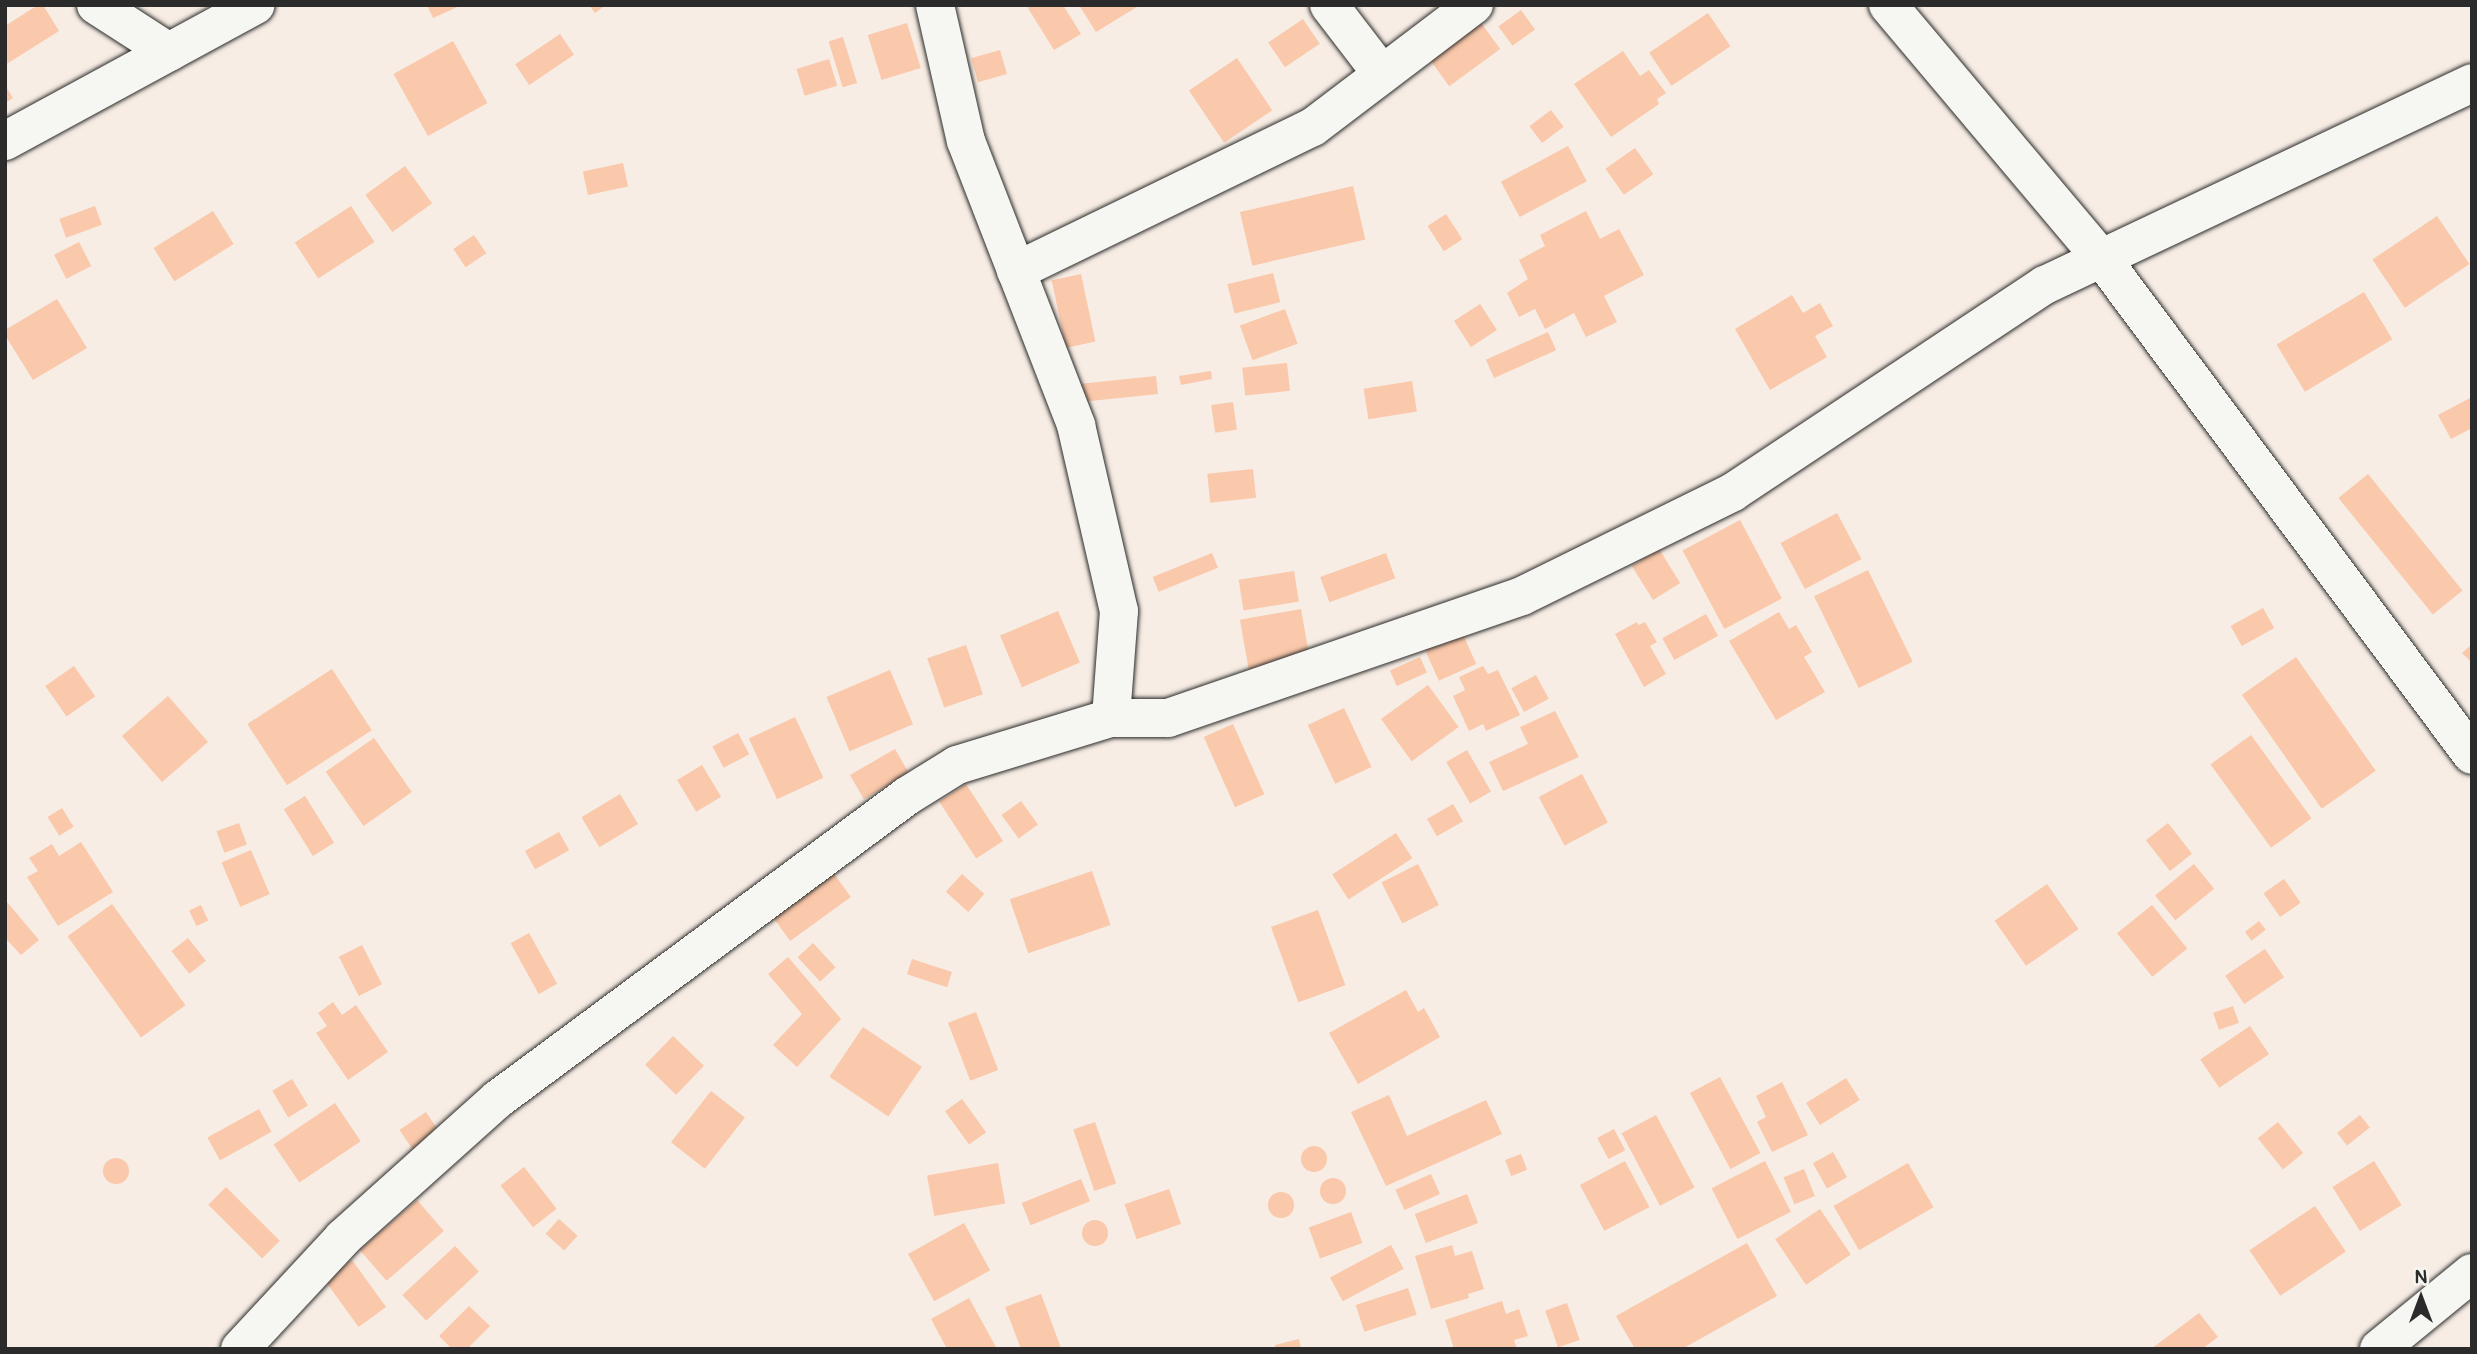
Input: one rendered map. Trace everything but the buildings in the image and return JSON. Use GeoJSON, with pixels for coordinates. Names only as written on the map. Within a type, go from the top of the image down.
{"type":"FeatureCollection","features":[{"type":"Feature","properties":{"kind":"street"},"geometry":{"type":"LineString","coordinates":[[96,5],[169,52]]}},
{"type":"Feature","properties":{"kind":"street"},"geometry":{"type":"LineString","coordinates":[[5,141],[255,5]]}},
{"type":"Feature","properties":{"kind":"street"},"geometry":{"type":"LineString","coordinates":[[935,5],[966,141],[1076,425],[1119,611],[1111,718]]}},
{"type":"Feature","properties":{"kind":"street"},"geometry":{"type":"LineString","coordinates":[[1329,5],[1382,74]]}},
{"type":"Feature","properties":{"kind":"street"},"geometry":{"type":"LineString","coordinates":[[1016,271],[1313,127],[1474,5]]}},
{"type":"Feature","properties":{"kind":"street"},"geometry":{"type":"LineString","coordinates":[[1888,5],[2103,260],[2472,755]]}},
{"type":"Feature","properties":{"kind":"street"},"geometry":{"type":"LineString","coordinates":[[240,1349],[342,1238],[498,1100],[906,796],[957,765],[1111,718],[1168,718],[1522,596],[1733,492],[2045,285],[2103,260],[2472,83]]}},
{"type":"Feature","properties":{"kind":"street"},"geometry":{"type":"LineString","coordinates":[[2379,1349],[2472,1273]]}}]}
